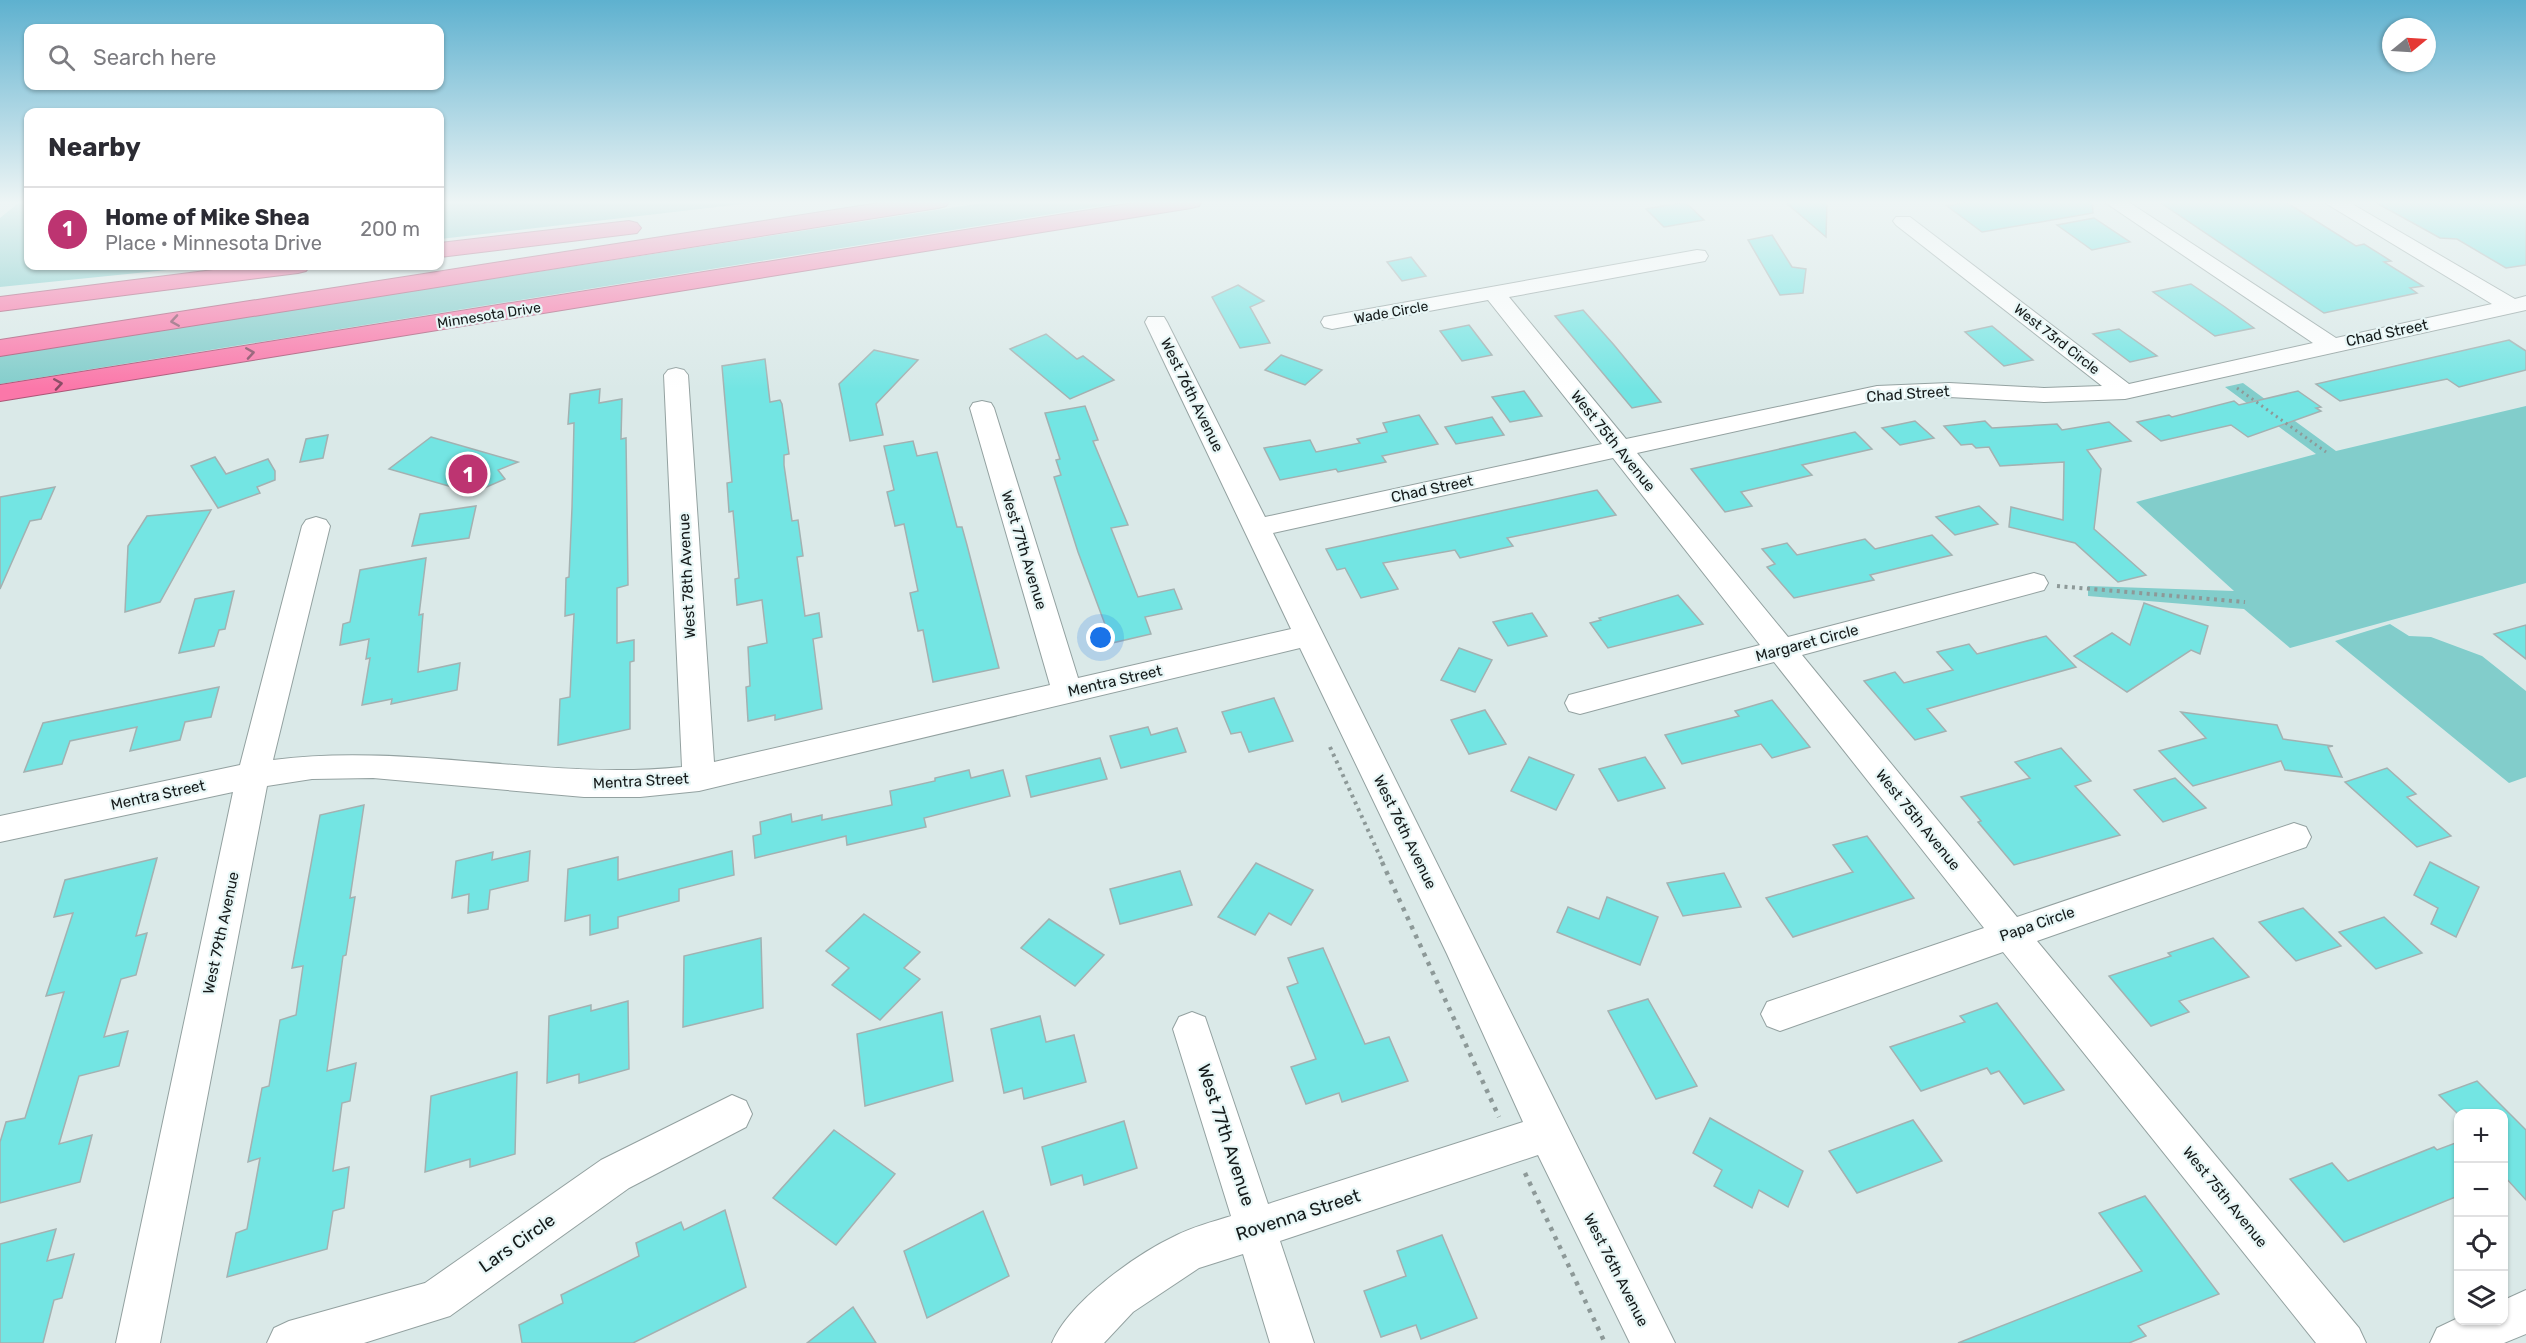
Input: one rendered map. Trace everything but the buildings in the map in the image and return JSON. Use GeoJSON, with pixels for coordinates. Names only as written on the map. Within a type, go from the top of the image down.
{"type":"FeatureCollection","features":[{"type":"Feature","properties":{"kind":"highway"},"geometry":{"type":"LineString","coordinates":[[0,348],[538,264]]}},
{"type":"Feature","properties":{"kind":"highway","name":"Minnesota Drive"},"geometry":{"type":"LineString","coordinates":[[0,393],[802,264]]}},
{"type":"Feature","properties":{"kind":"highway"},"geometry":{"type":"LineString","coordinates":[[0,304],[267,270]]}},
{"type":"Feature","properties":{"kind":"street","name":"Wade Circle"},"geometry":{"type":"LineString","coordinates":[[1332,322],[1656,264]]}},
{"type":"Feature","properties":{"kind":"street","name":"West 73rd Circle"},"geometry":{"type":"LineString","coordinates":[[1958,264],[2125,392]]}},
{"type":"Feature","properties":{"kind":"street"},"geometry":{"type":"LineString","coordinates":[[2208,264],[2331,345]]}},
{"type":"Feature","properties":{"kind":"street"},"geometry":{"type":"LineString","coordinates":[[2446,264],[2519,304]]}},
{"type":"Feature","properties":{"kind":"street","name":"West 75th Avenue"},"geometry":{"type":"LineString","coordinates":[[1495,294],[2009,933],[2344,1343]]}},
{"type":"Feature","properties":{"kind":"street","name":"Chad Street"},"geometry":{"type":"LineString","coordinates":[[1258,527],[1877,393],[1949,390],[2044,395],[2125,392],[2519,304]]}},
{"type":"Feature","properties":{"kind":"street","name":"West 76th Avenue"},"geometry":{"type":"LineString","coordinates":[[1156,322],[1464,953],[1529,1138],[1653,1343]]}},
{"type":"Feature","properties":{"kind":"street","name":"West 78th Avenue"},"geometry":{"type":"LineString","coordinates":[[676,375],[699,778]]}},
{"type":"Feature","properties":{"kind":"street","name":"West 77th Avenue"},"geometry":{"type":"LineString","coordinates":[[982,408],[1067,692]]}},
{"type":"Feature","properties":{"kind":"street","name":"West 79th Avenue"},"geometry":{"type":"LineString","coordinates":[[138,1343],[254,775],[316,526]]}},
{"type":"Feature","properties":{"kind":"street","name":"Margaret Circle"},"geometry":{"type":"LineString","coordinates":[[1580,703],[2034,583]]}},
{"type":"Feature","properties":{"kind":"street","name":"Mentra Street"},"geometry":{"type":"LineString","coordinates":[[0,829],[254,775],[312,767],[374,766],[584,784],[640,784],[699,778],[1308,636]]}},
{"type":"Feature","properties":{"kind":"street","name":"Papa Circle"},"geometry":{"type":"LineString","coordinates":[[1780,1014],[2009,933],[2294,837]]}},
{"type":"Feature","properties":{"kind":"street","name":"West 77th Avenue"},"geometry":{"type":"LineString","coordinates":[[1192,1029],[1292,1343]]}},
{"type":"Feature","properties":{"kind":"street","name":"Lars Circle"},"geometry":{"type":"LineString","coordinates":[[290,1343],[435,1301],[615,1174],[732,1114]]}},
{"type":"Feature","properties":{"kind":"street","name":"Rovenna Street"},"geometry":{"type":"LineString","coordinates":[[1074,1343],[1118,1297],[1188,1251],[1529,1138]]}},
{"type":"Feature","properties":{"kind":"street"},"geometry":{"type":"LineString","coordinates":[[2452,1343],[2526,1312]]}},
{"type":"Feature","properties":{"kind":"path"},"geometry":{"type":"LineString","coordinates":[[2219,370],[2237,389],[2326,453]]}},
{"type":"Feature","properties":{"kind":"path"},"geometry":{"type":"LineString","coordinates":[[2034,583],[2096,591],[2245,602]]}},
{"type":"Feature","properties":{"kind":"path"},"geometry":{"type":"LineString","coordinates":[[1326,738],[1529,1138],[1605,1343]]}},
{"type":"Feature","properties":{"kind":"shaded area"},"geometry":{"type":"Polygon","coordinates":[[[0,264],[24,264],[24,270],[167,270],[0,287],[0,264]]]}},
{"type":"Feature","properties":{"kind":"shaded area"},"geometry":{"type":"Polygon","coordinates":[[[590,264],[744,264],[0,384],[0,355],[590,264]]]}},
{"type":"Feature","properties":{"kind":"shaded area"},"geometry":{"type":"Polygon","coordinates":[[[2243,383],[2336,451],[2526,406],[2526,583],[2290,648],[2244,609],[2088,596],[2088,586],[2234,591],[2136,502],[2316,454],[2225,387],[2243,383]]]}},
{"type":"Feature","properties":{"kind":"shaded area"},"geometry":{"type":"Polygon","coordinates":[[[2390,624],[2409,636],[2431,637],[2482,656],[2526,691],[2526,777],[2509,783],[2335,641],[2390,624]]]}},
{"type":"Feature","properties":{"kind":"place","name":"Home of Mike Shea"},"geometry":{"type":"Point","coordinates":[468,474]}}]}
